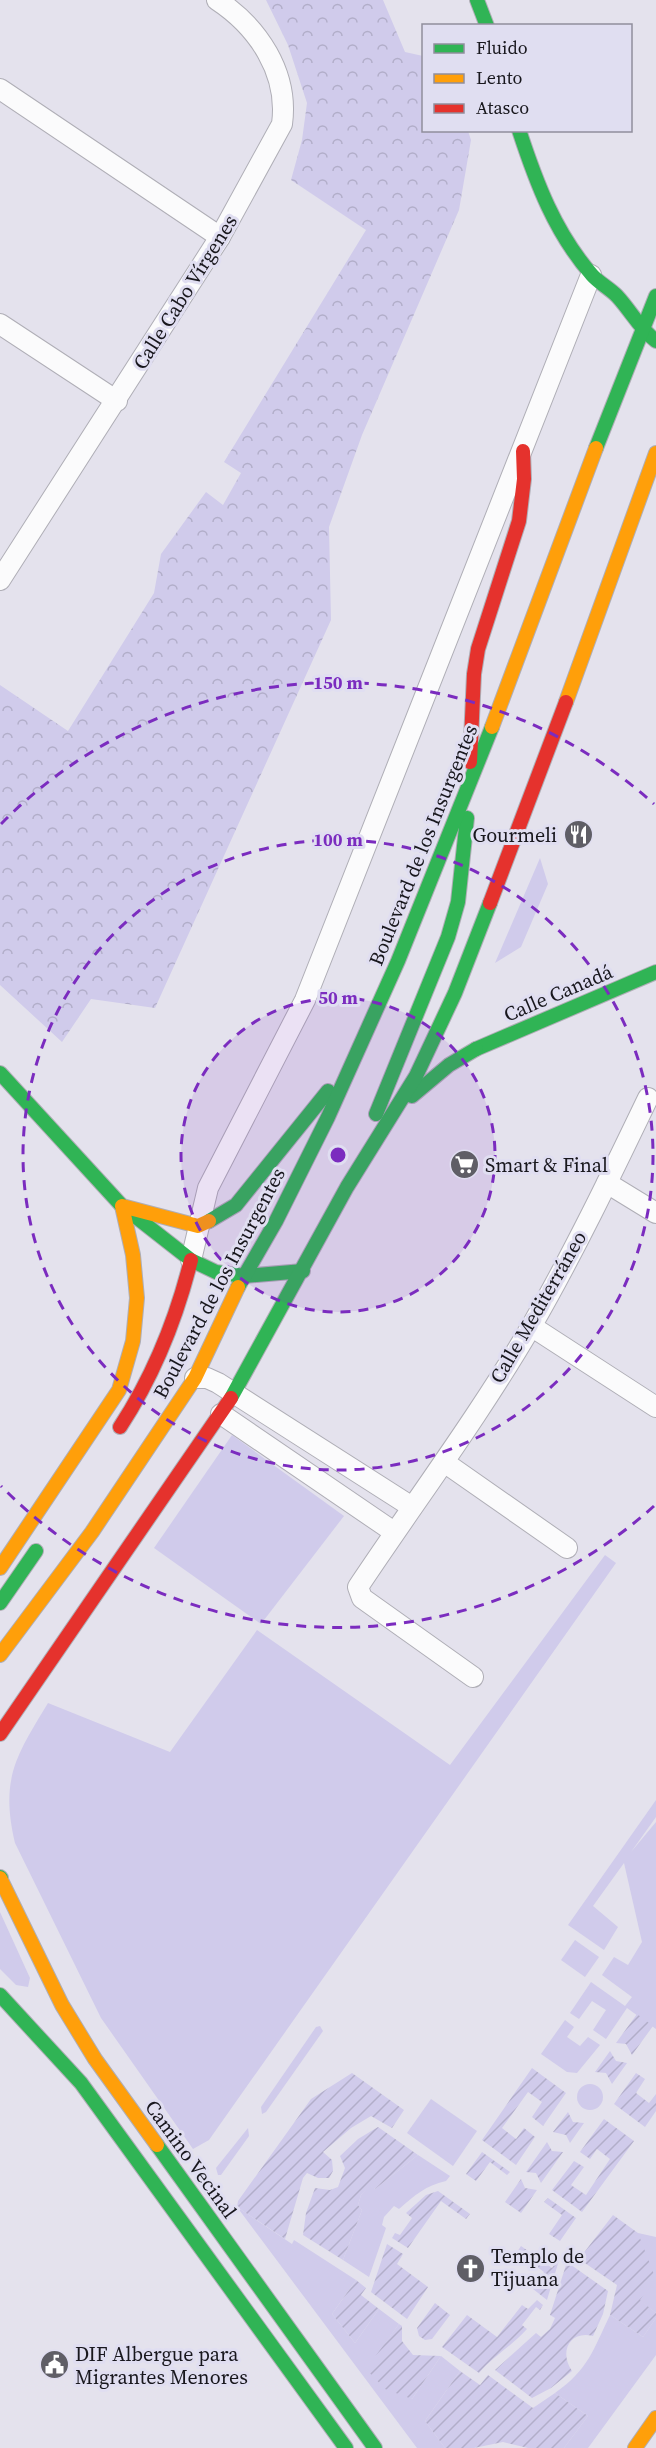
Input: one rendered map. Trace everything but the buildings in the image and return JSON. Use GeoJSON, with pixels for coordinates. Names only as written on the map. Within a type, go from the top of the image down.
{"type":"FeatureCollection","features":[{"type":"Feature","properties":{"kind":"main road"},"geometry":{"type":"LineString","coordinates":[[477,0],[486,24]]}},
{"type":"Feature","properties":{"kind":"main road"},"geometry":{"type":"LineString","coordinates":[[520,132],[530,166],[558,228],[591,275],[616,296],[640,330],[656,341]]}},
{"type":"Feature","properties":{"kind":"main road"},"geometry":{"type":"LineString","coordinates":[[616,296],[655,299]]}},
{"type":"Feature","properties":{"kind":"main road","name":"Boulevard de los Insurgentes"},"geometry":{"type":"LineString","coordinates":[[0,1655],[92,1532],[195,1378],[244,1276],[276,1221],[358,1053],[470,786],[640,330],[655,299]]}},
{"type":"Feature","properties":{"kind":"main road"},"geometry":{"type":"LineString","coordinates":[[347,1187],[451,928],[458,902],[470,786],[474,674],[478,649],[519,521],[524,479],[523,451]]}},
{"type":"Feature","properties":{"kind":"main road"},"geometry":{"type":"LineString","coordinates":[[0,1734],[235,1393],[347,1187],[416,1076],[455,993],[524,819],[656,453]]}},
{"type":"Feature","properties":{"kind":"main road","name":"Calle Canadá"},"geometry":{"type":"LineString","coordinates":[[394,1112],[449,1065],[476,1049],[656,972]]}},
{"type":"Feature","properties":{"kind":"main road"},"geometry":{"type":"LineString","coordinates":[[122,1206],[198,1226],[225,1214],[236,1205],[358,1053]]}},
{"type":"Feature","properties":{"kind":"main road"},"geometry":{"type":"LineString","coordinates":[[0,1073],[122,1206],[191,1260],[216,1272],[244,1276],[303,1271]]}},
{"type":"Feature","properties":{"kind":"main road"},"geometry":{"type":"LineString","coordinates":[[0,1568],[109,1407],[119,1390],[130,1360],[139,1289],[133,1247],[122,1206]]}},
{"type":"Feature","properties":{"kind":"main road"},"geometry":{"type":"LineString","coordinates":[[113,1438],[156,1366],[175,1323],[191,1260]]}},
{"type":"Feature","properties":{"kind":"main road"},"geometry":{"type":"LineString","coordinates":[[0,1603],[46,1535]]}},
{"type":"Feature","properties":{"kind":"main road","name":"Camino Vecinal"},"geometry":{"type":"LineString","coordinates":[[0,1878],[62,2006],[84,2043],[375,2448]]}},
{"type":"Feature","properties":{"kind":"main road"},"geometry":{"type":"LineString","coordinates":[[0,1995],[20,2014],[81,2083],[346,2448]]}},
{"type":"Feature","properties":{"kind":"main road"},"geometry":{"type":"LineString","coordinates":[[635,2448],[656,2418]]}},
{"type":"Feature","properties":{"kind":"street","name":"Calle Cabo Vírgenes"},"geometry":{"type":"LineString","coordinates":[[2,571],[117,401],[220,237],[282,124],[284,109],[279,81],[256,34],[239,15],[217,0]]}},
{"type":"Feature","properties":{"kind":"street"},"geometry":{"type":"LineString","coordinates":[[0,89],[220,237]]}},
{"type":"Feature","properties":{"kind":"street"},"geometry":{"type":"LineString","coordinates":[[191,1260],[208,1188],[305,1000],[591,275]]}},
{"type":"Feature","properties":{"kind":"street"},"geometry":{"type":"LineString","coordinates":[[0,324],[117,401]]}},
{"type":"Feature","properties":{"kind":"street","name":"Calle Mediterráneo"},"geometry":{"type":"LineString","coordinates":[[473,1677],[362,1598],[357,1592],[357,1587],[444,1462],[531,1326],[607,1183],[648,1098]]}},
{"type":"Feature","properties":{"kind":"street"},"geometry":{"type":"LineString","coordinates":[[607,1183],[656,1213]]}},
{"type":"Feature","properties":{"kind":"street"},"geometry":{"type":"LineString","coordinates":[[531,1326],[656,1407]]}},
{"type":"Feature","properties":{"kind":"street"},"geometry":{"type":"LineString","coordinates":[[195,1378],[207,1378],[235,1393],[412,1507]]}},
{"type":"Feature","properties":{"kind":"street"},"geometry":{"type":"LineString","coordinates":[[221,1414],[394,1532]]}},
{"type":"Feature","properties":{"kind":"street"},"geometry":{"type":"LineString","coordinates":[[326,1484],[341,1461]]}},
{"type":"Feature","properties":{"kind":"street"},"geometry":{"type":"LineString","coordinates":[[444,1462],[567,1548]]}},
{"type":"Feature","properties":{"kind":"green space"},"geometry":{"type":"Polygon","coordinates":[[[266,0],[383,0],[405,52],[422,56],[422,132],[468,132],[471,140],[459,210],[362,435],[329,527],[331,620],[155,1008],[91,999],[62,1042],[0,985],[0,685],[68,731],[154,593],[161,554],[206,492],[223,505],[241,473],[224,462],[366,230],[291,180],[302,140],[307,103],[288,45],[266,0]]]}},
{"type":"Feature","properties":{"kind":"green space"},"geometry":{"type":"Polygon","coordinates":[[[540,858],[548,884],[521,947],[495,963],[540,858]]]}},
{"type":"Feature","properties":{"kind":"green space"},"geometry":{"type":"Polygon","coordinates":[[[232,1435],[344,1516],[261,1624],[154,1548],[232,1435]]]}},
{"type":"Feature","properties":{"kind":"green space"},"geometry":{"type":"Polygon","coordinates":[[[605,1555],[616,1563],[209,2140],[193,2149],[101,2018],[15,1843],[9,1802],[10,1785],[27,1738],[48,1703],[170,1752],[257,1630],[450,1765],[605,1555]]]}},
{"type":"Feature","properties":{"kind":"green space"},"geometry":{"type":"Polygon","coordinates":[[[656,1800],[656,1817],[631,1852],[656,1822],[656,2029],[627,2008],[606,2039],[593,2030],[606,2010],[592,2001],[579,2019],[570,2013],[591,1982],[625,2006],[632,1997],[602,1975],[614,1957],[628,1965],[642,1942],[624,1863],[593,1906],[618,1927],[604,1950],[568,1925],[656,1800]]]}},
{"type":"Feature","properties":{"kind":"green space"},"geometry":{"type":"Polygon","coordinates":[[[0,1912],[30,1978],[28,1987],[16,1985],[0,1969],[0,1912]]]}},
{"type":"Feature","properties":{"kind":"green space"},"geometry":{"type":"Polygon","coordinates":[[[575,1940],[599,1957],[585,1977],[561,1960],[575,1940]]]}},
{"type":"Feature","properties":{"kind":"green space"},"geometry":{"type":"Polygon","coordinates":[[[637,2014],[653,2026],[632,2055],[626,2044],[616,2043],[637,2014]]]}},
{"type":"Feature","properties":{"kind":"green space"},"geometry":{"type":"Polygon","coordinates":[[[565,2020],[574,2027],[567,2037],[580,2046],[588,2037],[600,2045],[577,2073],[567,2072],[541,2054],[565,2020]]]}},
{"type":"Feature","properties":{"kind":"green space"},"geometry":{"type":"Polygon","coordinates":[[[320,2026],[323,2031],[266,2112],[262,2114],[261,2107],[316,2027],[320,2026]]]}},
{"type":"Feature","properties":{"kind":"green space"},"geometry":{"type":"Polygon","coordinates":[[[610,2051],[616,2061],[627,2063],[612,2084],[606,2073],[595,2072],[610,2051]]]}},
{"type":"Feature","properties":{"kind":"green space"},"geometry":{"type":"Polygon","coordinates":[[[532,2068],[566,2093],[543,2126],[532,2117],[542,2102],[528,2092],[502,2128],[516,2139],[524,2128],[535,2137],[516,2165],[482,2140],[532,2068]]]}},
{"type":"Feature","properties":{"kind":"green space"},"geometry":{"type":"Polygon","coordinates":[[[352,2073],[404,2110],[392,2128],[371,2116],[351,2128],[323,2152],[332,2160],[333,2171],[329,2178],[318,2178],[307,2173],[303,2178],[285,2239],[237,2207],[238,2201],[311,2099],[352,2073]]]}},
{"type":"Feature","properties":{"kind":"green space"},"geometry":{"type":"Polygon","coordinates":[[[636,2073],[645,2079],[636,2093],[649,2103],[656,2094],[656,2111],[645,2127],[614,2104],[636,2073]]]}},
{"type":"Feature","properties":{"kind":"green space"},"geometry":{"type":"Polygon","coordinates":[[[590,2084],[599,2088],[603,2097],[599,2106],[590,2110],[581,2106],[577,2097],[581,2088],[590,2084]]]}},
{"type":"Feature","properties":{"kind":"green space"},"geometry":{"type":"Polygon","coordinates":[[[431,2099],[477,2131],[453,2166],[407,2133],[431,2099]]]}},
{"type":"Feature","properties":{"kind":"green space"},"geometry":{"type":"Polygon","coordinates":[[[568,2112],[573,2122],[584,2123],[570,2143],[566,2135],[553,2132],[568,2112]]]}},
{"type":"Feature","properties":{"kind":"green space"},"geometry":{"type":"Polygon","coordinates":[[[604,2119],[634,2141],[582,2212],[552,2190],[574,2161],[584,2167],[571,2185],[586,2195],[610,2159],[597,2149],[590,2159],[580,2152],[604,2119]]]}},
{"type":"Feature","properties":{"kind":"green space"},"geometry":{"type":"Polygon","coordinates":[[[378,2127],[418,2155],[375,2189],[370,2186],[361,2195],[358,2205],[362,2210],[343,2260],[303,2235],[306,2213],[315,2188],[330,2190],[338,2187],[345,2168],[340,2156],[358,2139],[378,2127]]]}},
{"type":"Feature","properties":{"kind":"green space"},"geometry":{"type":"Polygon","coordinates":[[[248,2128],[249,2136],[221,2175],[218,2175],[216,2168],[248,2128]]]}},
{"type":"Feature","properties":{"kind":"green space"},"geometry":{"type":"Polygon","coordinates":[[[547,2142],[552,2151],[563,2152],[541,2183],[536,2173],[526,2172],[547,2142]]]}},
{"type":"Feature","properties":{"kind":"green space"},"geometry":{"type":"Polygon","coordinates":[[[482,2152],[510,2172],[507,2175],[490,2162],[476,2181],[466,2174],[482,2152]]]}},
{"type":"Feature","properties":{"kind":"green space"},"geometry":{"type":"Polygon","coordinates":[[[418,2155],[450,2176],[446,2181],[410,2199],[399,2209],[394,2206],[384,2217],[382,2225],[386,2228],[369,2277],[343,2260],[362,2210],[358,2205],[361,2195],[370,2185],[375,2189],[418,2155]]]}},
{"type":"Feature","properties":{"kind":"green space"},"geometry":{"type":"Polygon","coordinates":[[[521,2179],[525,2188],[537,2190],[521,2213],[505,2202],[521,2179]]]}},
{"type":"Feature","properties":{"kind":"green space"},"geometry":{"type":"Polygon","coordinates":[[[438,2191],[470,2214],[466,2219],[441,2201],[408,2248],[392,2238],[395,2233],[400,2235],[412,2218],[406,2213],[426,2195],[438,2191]]]}},
{"type":"Feature","properties":{"kind":"green space"},"geometry":{"type":"Polygon","coordinates":[[[548,2198],[576,2218],[560,2241],[549,2234],[562,2215],[544,2202],[548,2198]]]}},
{"type":"Feature","properties":{"kind":"green space"},"geometry":{"type":"Polygon","coordinates":[[[237,2207],[292,2244],[294,2240],[356,2280],[332,2314],[355,2343],[379,2309],[399,2324],[367,2369],[412,2399],[441,2356],[460,2371],[425,2421],[445,2448],[417,2448],[237,2207]]]}},
{"type":"Feature","properties":{"kind":"green space"},"geometry":{"type":"Polygon","coordinates":[[[613,2215],[638,2233],[655,2277],[640,2300],[656,2313],[656,2318],[643,2337],[610,2315],[617,2285],[579,2259],[613,2215]]]}},
{"type":"Feature","properties":{"kind":"green space"},"geometry":{"type":"Polygon","coordinates":[[[638,2233],[656,2237],[656,2313],[639,2300],[638,2233]]]}},
{"type":"Feature","properties":{"kind":"green space"},"geometry":{"type":"Polygon","coordinates":[[[387,2244],[403,2254],[397,2264],[428,2287],[407,2319],[371,2292],[387,2244]]]}},
{"type":"Feature","properties":{"kind":"green space"},"geometry":{"type":"Polygon","coordinates":[[[521,2246],[552,2268],[560,2257],[547,2300],[533,2289],[544,2272],[517,2252],[521,2246]]]}},
{"type":"Feature","properties":{"kind":"green space"},"geometry":{"type":"Polygon","coordinates":[[[567,2262],[608,2291],[603,2314],[593,2336],[578,2336],[569,2344],[566,2357],[572,2371],[551,2388],[532,2398],[495,2370],[536,2333],[541,2337],[550,2329],[555,2318],[550,2315],[567,2262]]]}},
{"type":"Feature","properties":{"kind":"green space"},"geometry":{"type":"Polygon","coordinates":[[[356,2280],[366,2288],[361,2295],[379,2309],[355,2343],[332,2314],[356,2280]]]}},
{"type":"Feature","properties":{"kind":"green space"},"geometry":{"type":"Polygon","coordinates":[[[537,2300],[543,2305],[540,2310],[536,2307],[522,2325],[527,2329],[479,2373],[442,2347],[467,2315],[497,2337],[522,2305],[528,2309],[537,2300]]]}},
{"type":"Feature","properties":{"kind":"green space"},"geometry":{"type":"Polygon","coordinates":[[[435,2303],[450,2315],[432,2339],[425,2340],[419,2336],[417,2328],[435,2303]]]}},
{"type":"Feature","properties":{"kind":"green space"},"geometry":{"type":"Polygon","coordinates":[[[610,2315],[643,2337],[656,2318],[656,2355],[588,2448],[564,2448],[588,2416],[555,2393],[576,2376],[583,2367],[610,2315]]]}},
{"type":"Feature","properties":{"kind":"green space"},"geometry":{"type":"Polygon","coordinates":[[[399,2324],[402,2326],[402,2341],[413,2355],[441,2356],[412,2399],[385,2389],[366,2369],[399,2324]]]}},
{"type":"Feature","properties":{"kind":"green space"},"geometry":{"type":"Polygon","coordinates":[[[460,2371],[480,2385],[488,2375],[533,2408],[555,2393],[588,2416],[564,2448],[528,2448],[503,2442],[474,2448],[445,2448],[425,2421],[460,2371]]]}},
{"type":"Feature","properties":{"kind":"traffic: fast"},"geometry":{"type":"LineString","coordinates":[[477,0],[486,24]]}},
{"type":"Feature","properties":{"kind":"traffic: fast"},"geometry":{"type":"LineString","coordinates":[[520,132],[540,188],[567,242],[592,275],[617,296],[656,341]]}},
{"type":"Feature","properties":{"kind":"traffic: fast"},"geometry":{"type":"LineString","coordinates":[[596,448],[656,296]]}},
{"type":"Feature","properties":{"kind":"traffic: fast"},"geometry":{"type":"LineString","coordinates":[[238,1287],[276,1221],[328,1117],[398,961],[492,727]]}},
{"type":"Feature","properties":{"kind":"traffic: fast"},"geometry":{"type":"LineString","coordinates":[[376,1114],[448,937],[458,902],[467,818]]}},
{"type":"Feature","properties":{"kind":"traffic: fast"},"geometry":{"type":"LineString","coordinates":[[231,1398],[347,1187],[416,1076],[455,993],[490,903]]}},
{"type":"Feature","properties":{"kind":"traffic: fast"},"geometry":{"type":"LineString","coordinates":[[476,1049],[656,972]]}},
{"type":"Feature","properties":{"kind":"traffic: fast"},"geometry":{"type":"LineString","coordinates":[[412,1096],[449,1065],[476,1049]]}},
{"type":"Feature","properties":{"kind":"traffic: fast"},"geometry":{"type":"LineString","coordinates":[[0,1073],[122,1206],[191,1260],[216,1272],[244,1276],[303,1271]]}},
{"type":"Feature","properties":{"kind":"traffic: fast"},"geometry":{"type":"LineString","coordinates":[[209,1221],[236,1205],[328,1091]]}},
{"type":"Feature","properties":{"kind":"traffic: fast"},"geometry":{"type":"LineString","coordinates":[[0,1603],[36,1551]]}},
{"type":"Feature","properties":{"kind":"traffic: fast"},"geometry":{"type":"LineString","coordinates":[[0,1995],[81,2083],[346,2448]]}},
{"type":"Feature","properties":{"kind":"traffic: fast"},"geometry":{"type":"LineString","coordinates":[[157,2145],[375,2448]]}},
{"type":"Feature","properties":{"kind":"traffic: slow"},"geometry":{"type":"LineString","coordinates":[[492,727],[596,448]]}},
{"type":"Feature","properties":{"kind":"traffic: slow"},"geometry":{"type":"LineString","coordinates":[[566,702],[656,453]]}},
{"type":"Feature","properties":{"kind":"traffic: slow"},"geometry":{"type":"LineString","coordinates":[[0,1568],[119,1390],[133,1341],[137,1298],[133,1255],[122,1206],[198,1226],[209,1221]]}},
{"type":"Feature","properties":{"kind":"traffic: slow"},"geometry":{"type":"LineString","coordinates":[[0,1655],[92,1532],[195,1378],[238,1287]]}},
{"type":"Feature","properties":{"kind":"traffic: slow"},"geometry":{"type":"LineString","coordinates":[[0,1878],[62,2005],[95,2059],[157,2145]]}},
{"type":"Feature","properties":{"kind":"traffic: slow"},"geometry":{"type":"LineString","coordinates":[[635,2448],[656,2418]]}},
{"type":"Feature","properties":{"kind":"traffic: jam"},"geometry":{"type":"LineString","coordinates":[[470,762],[474,674],[478,649],[519,521],[524,479],[523,451]]}},
{"type":"Feature","properties":{"kind":"traffic: jam"},"geometry":{"type":"LineString","coordinates":[[490,903],[566,702]]}},
{"type":"Feature","properties":{"kind":"traffic: jam"},"geometry":{"type":"LineString","coordinates":[[120,1427],[163,1346],[191,1260]]}},
{"type":"Feature","properties":{"kind":"traffic: jam"},"geometry":{"type":"LineString","coordinates":[[0,1734],[231,1398]]}},
{"type":"Feature","properties":{"kind":"place","name":"Gourmeli"},"geometry":{"type":"Point","coordinates":[578,835]}},
{"type":"Feature","properties":{"kind":"place","name":"Smart & Final"},"geometry":{"type":"Point","coordinates":[464,1165]}},
{"type":"Feature","properties":{"kind":"place","name":"Templo de Tijuana"},"geometry":{"type":"Point","coordinates":[470,2268]}},
{"type":"Feature","properties":{"kind":"place","name":"DIF Albergue para Migrantes Menores"},"geometry":{"type":"Point","coordinates":[54,2365]}}]}
